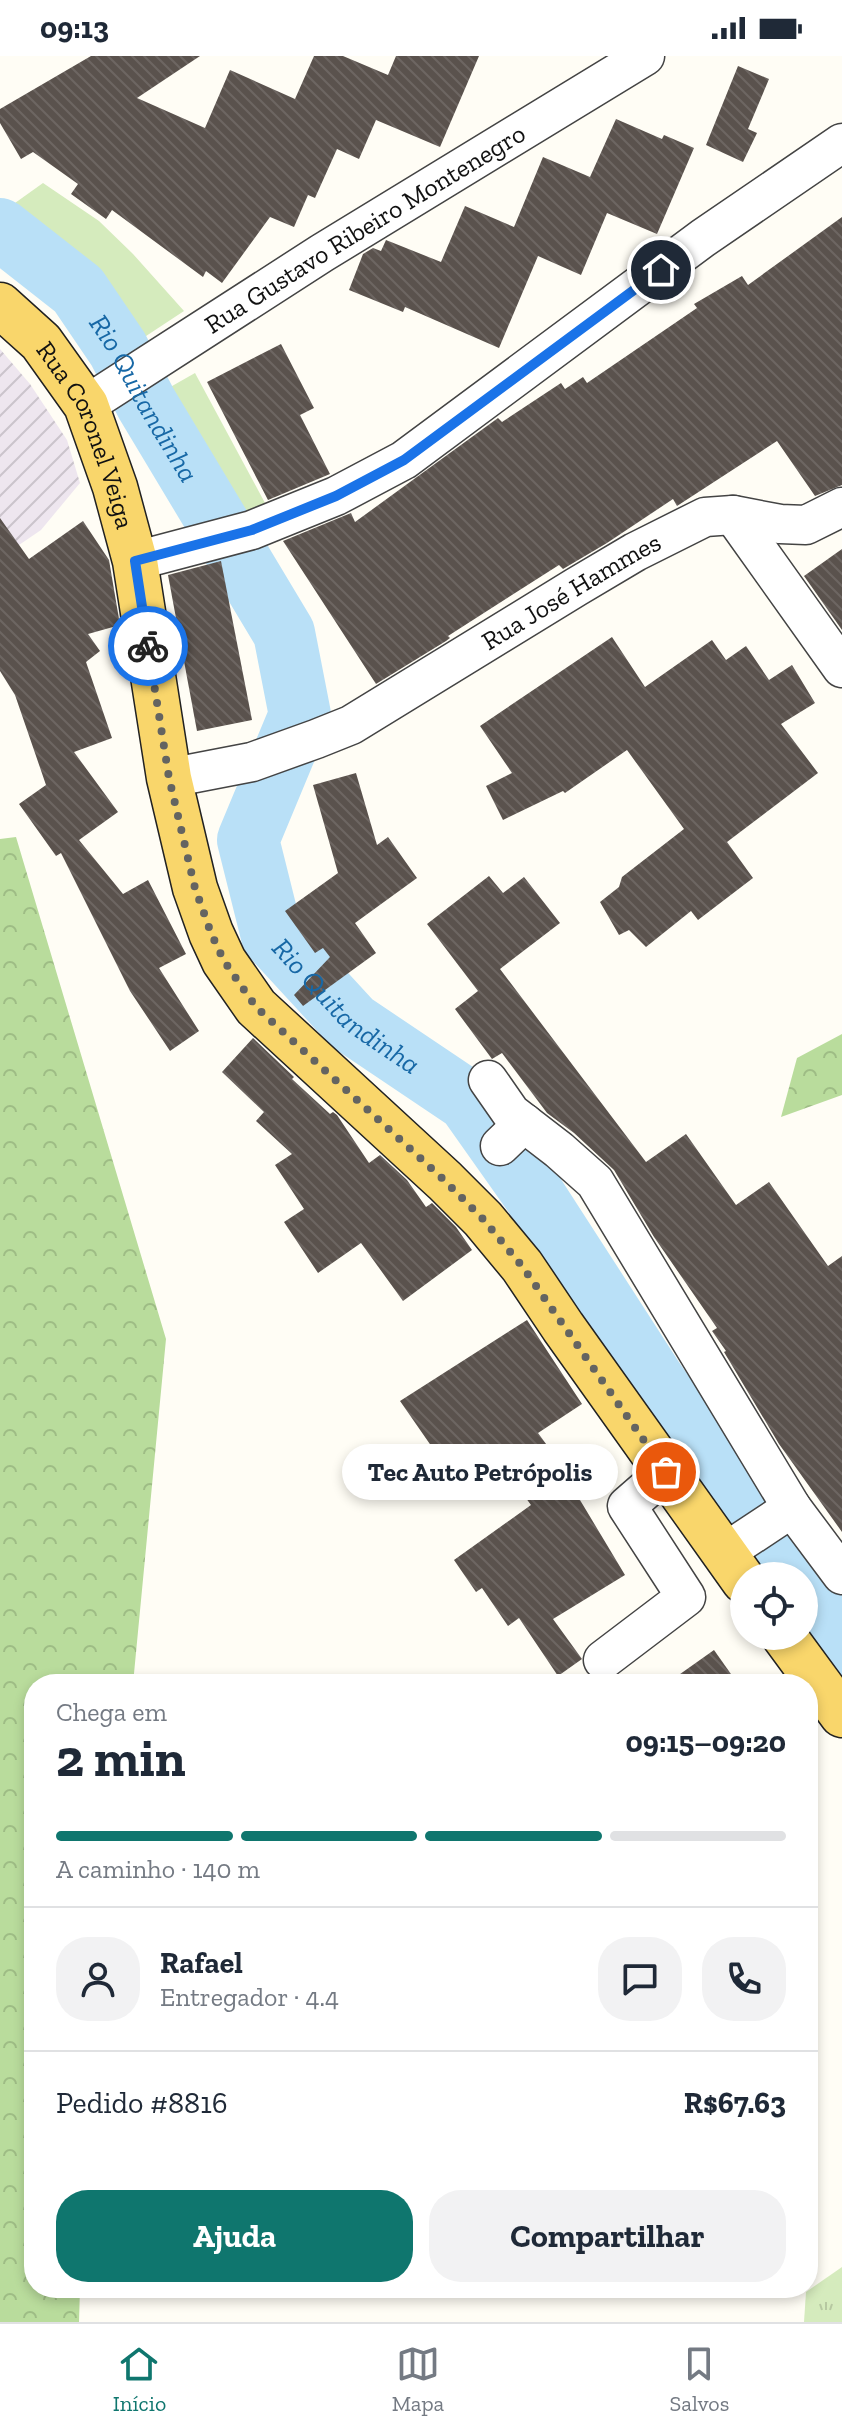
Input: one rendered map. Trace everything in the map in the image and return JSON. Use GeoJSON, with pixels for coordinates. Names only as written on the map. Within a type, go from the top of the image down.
{"type":"FeatureCollection","features":[{"type":"Feature","properties":{"kind":"main road","name":"Rua Coronel Veiga"},"geometry":{"type":"LineString","coordinates":[[0,305],[41,342],[86,405],[115,487],[135,561],[169,778],[195,888],[224,961],[256,1007],[483,1219],[522,1266],[730,1562]]}},
{"type":"Feature","properties":{"kind":"main road"},"geometry":{"type":"LineString","coordinates":[[794,1650],[812,1674]]}},
{"type":"Feature","properties":{"kind":"main road"},"geometry":{"type":"LineString","coordinates":[[818,1682],[842,1715]]}},
{"type":"Feature","properties":{"kind":"street","name":"Rua Gustavo Ribeiro Montenegro"},"geometry":{"type":"LineString","coordinates":[[86,405],[322,253],[645,56]]}},
{"type":"Feature","properties":{"kind":"street"},"geometry":{"type":"LineString","coordinates":[[135,561],[252,530],[336,496],[404,460],[703,238],[842,143]]}},
{"type":"Feature","properties":{"kind":"street","name":"Rua José Hammes"},"geometry":{"type":"LineString","coordinates":[[169,778],[252,762],[351,725],[433,672],[635,552],[705,517],[733,515],[780,524],[806,525],[842,507]]}},
{"type":"Feature","properties":{"kind":"street"},"geometry":{"type":"LineString","coordinates":[[733,515],[842,668]]}},
{"type":"Feature","properties":{"kind":"street"},"geometry":{"type":"LineString","coordinates":[[488,1080],[511,1113],[512,1134],[595,1182],[792,1508],[842,1575]]}},
{"type":"Feature","properties":{"kind":"street"},"geometry":{"type":"LineString","coordinates":[[603,1660],[686,1597],[627,1506],[666,1472]]}},
{"type":"Feature","properties":{"kind":"street"},"geometry":{"type":"LineString","coordinates":[[739,1562],[792,1508]]}},
{"type":"Feature","properties":{"kind":"shaded area"},"geometry":{"type":"Polygon","coordinates":[[[0,349],[30,384],[67,440],[80,483],[41,530],[0,558],[0,349]]]}},
{"type":"Feature","properties":{"kind":"green space"},"geometry":{"type":"Polygon","coordinates":[[[43,183],[99,221],[184,311],[140,340],[111,298],[84,271],[1,213],[43,183]]]}},
{"type":"Feature","properties":{"kind":"green space"},"geometry":{"type":"Polygon","coordinates":[[[195,373],[265,503],[227,520],[158,394],[195,373]]]}},
{"type":"Feature","properties":{"kind":"green space"},"geometry":{"type":"Polygon","coordinates":[[[16,837],[166,1339],[134,1674],[24,1674],[24,2298],[80,2298],[79,2322],[0,2322],[0,839],[16,837]]]}},
{"type":"Feature","properties":{"kind":"green space"},"geometry":{"type":"Polygon","coordinates":[[[842,1034],[842,1095],[781,1117],[797,1058],[842,1034]]]}},
{"type":"Feature","properties":{"kind":"green space"},"geometry":{"type":"Polygon","coordinates":[[[842,2267],[842,2322],[804,2322],[806,2298],[818,2298],[818,2284],[842,2267]]]}},
{"type":"Feature","properties":{"kind":"building"},"geometry":{"type":"Polygon","coordinates":[[[91,56],[200,56],[137,98],[205,128],[230,70],[295,99],[314,56],[343,56],[388,75],[396,56],[479,56],[440,147],[376,120],[359,159],[337,149],[315,198],[308,195],[294,227],[270,217],[222,283],[206,271],[203,277],[112,210],[106,219],[71,194],[78,184],[33,152],[21,159],[0,123],[0,109],[91,56]]]}},
{"type":"Feature","properties":{"kind":"building"},"geometry":{"type":"Polygon","coordinates":[[[738,66],[769,79],[748,129],[757,133],[743,162],[706,145],[738,66]]]}},
{"type":"Feature","properties":{"kind":"building"},"geometry":{"type":"Polygon","coordinates":[[[616,119],[662,139],[664,135],[694,148],[657,234],[607,213],[581,275],[538,256],[499,348],[405,307],[403,312],[349,290],[363,254],[373,248],[381,251],[386,240],[441,262],[465,206],[514,227],[543,157],[590,177],[616,119]]]}},
{"type":"Feature","properties":{"kind":"building"},"geometry":{"type":"Polygon","coordinates":[[[842,217],[842,485],[815,496],[777,441],[677,506],[673,499],[563,569],[559,565],[376,684],[283,541],[351,513],[355,522],[498,418],[502,422],[561,383],[565,389],[583,377],[587,383],[697,308],[694,304],[742,276],[748,285],[842,217]]]}},
{"type":"Feature","properties":{"kind":"building"},"geometry":{"type":"Polygon","coordinates":[[[281,344],[314,408],[300,415],[330,474],[268,500],[207,382],[281,344]]]}},
{"type":"Feature","properties":{"kind":"building"},"geometry":{"type":"Polygon","coordinates":[[[0,518],[29,559],[83,521],[109,560],[120,625],[88,634],[100,651],[86,662],[112,738],[74,752],[118,812],[79,840],[123,894],[148,880],[186,954],[159,968],[199,1031],[170,1051],[130,991],[61,853],[56,856],[19,804],[46,785],[15,695],[0,671],[0,518]]]}},
{"type":"Feature","properties":{"kind":"building"},"geometry":{"type":"Polygon","coordinates":[[[842,549],[842,630],[804,576],[842,549]]]}},
{"type":"Feature","properties":{"kind":"building"},"geometry":{"type":"Polygon","coordinates":[[[221,561],[252,720],[197,731],[168,575],[221,561]]]}},
{"type":"Feature","properties":{"kind":"building"},"geometry":{"type":"Polygon","coordinates":[[[612,637],[645,687],[712,640],[726,660],[746,646],[769,680],[792,665],[815,703],[781,724],[818,773],[727,842],[753,878],[698,920],[691,911],[646,947],[629,930],[619,935],[600,902],[619,887],[622,877],[684,829],[627,750],[565,793],[563,791],[503,820],[486,786],[512,773],[480,726],[612,637]]]}},
{"type":"Feature","properties":{"kind":"building"},"geometry":{"type":"Polygon","coordinates":[[[356,773],[377,845],[388,837],[417,878],[355,923],[376,953],[303,1006],[294,995],[330,957],[323,948],[315,953],[285,911],[338,873],[313,785],[356,773]]]}},
{"type":"Feature","properties":{"kind":"building"},"geometry":{"type":"Polygon","coordinates":[[[489,876],[503,893],[524,877],[560,923],[500,969],[646,1162],[686,1134],[736,1205],[769,1182],[828,1266],[842,1256],[842,1532],[779,1444],[712,1331],[717,1328],[654,1237],[614,1170],[547,1113],[502,1053],[492,1059],[455,1009],[478,991],[427,924],[489,876]]]}},
{"type":"Feature","properties":{"kind":"building"},"geometry":{"type":"Polygon","coordinates":[[[253,1038],[330,1114],[333,1112],[337,1115],[369,1163],[380,1155],[407,1180],[426,1207],[432,1203],[456,1227],[472,1250],[403,1301],[361,1243],[318,1273],[284,1222],[304,1209],[275,1165],[292,1154],[256,1121],[264,1112],[222,1072],[253,1038]]]}},
{"type":"Feature","properties":{"kind":"building"},"geometry":{"type":"Polygon","coordinates":[[[527,1320],[582,1404],[538,1433],[585,1497],[580,1500],[625,1575],[553,1619],[582,1659],[561,1674],[557,1674],[519,1618],[508,1626],[482,1588],[476,1592],[454,1560],[531,1505],[498,1460],[459,1486],[400,1401],[527,1320]]]}},
{"type":"Feature","properties":{"kind":"building"},"geometry":{"type":"Polygon","coordinates":[[[714,1650],[731,1674],[680,1674],[714,1650]]]}},
{"type":"Feature","properties":{"kind":"waterway","name":"Rio Quitandinha"},"geometry":{"type":"LineString","coordinates":[[0,229],[78,290],[118,349],[146,403],[284,633],[300,715],[248,840],[272,936],[352,1023],[468,1101],[533,1193],[653,1379],[781,1562]]}},
{"type":"Feature","properties":{"kind":"waterway","name":"Rio Quitandinha"},"geometry":{"type":"LineString","coordinates":[[818,1613],[842,1646]]}},
{"type":"Feature","properties":{"kind":"way so far"},"geometry":{"type":"LineString","coordinates":[[148,646],[169,778],[195,888],[224,961],[256,1007],[483,1219],[522,1266],[666,1472]]}},
{"type":"Feature","properties":{"kind":"place","name":"Tec Auto Petrópolis"},"geometry":{"type":"Point","coordinates":[666,1472]}},
{"type":"Feature","properties":{"kind":"route"},"geometry":{"type":"LineString","coordinates":[[148,646],[135,561],[252,530],[336,496],[404,460],[661,270]]}}]}
